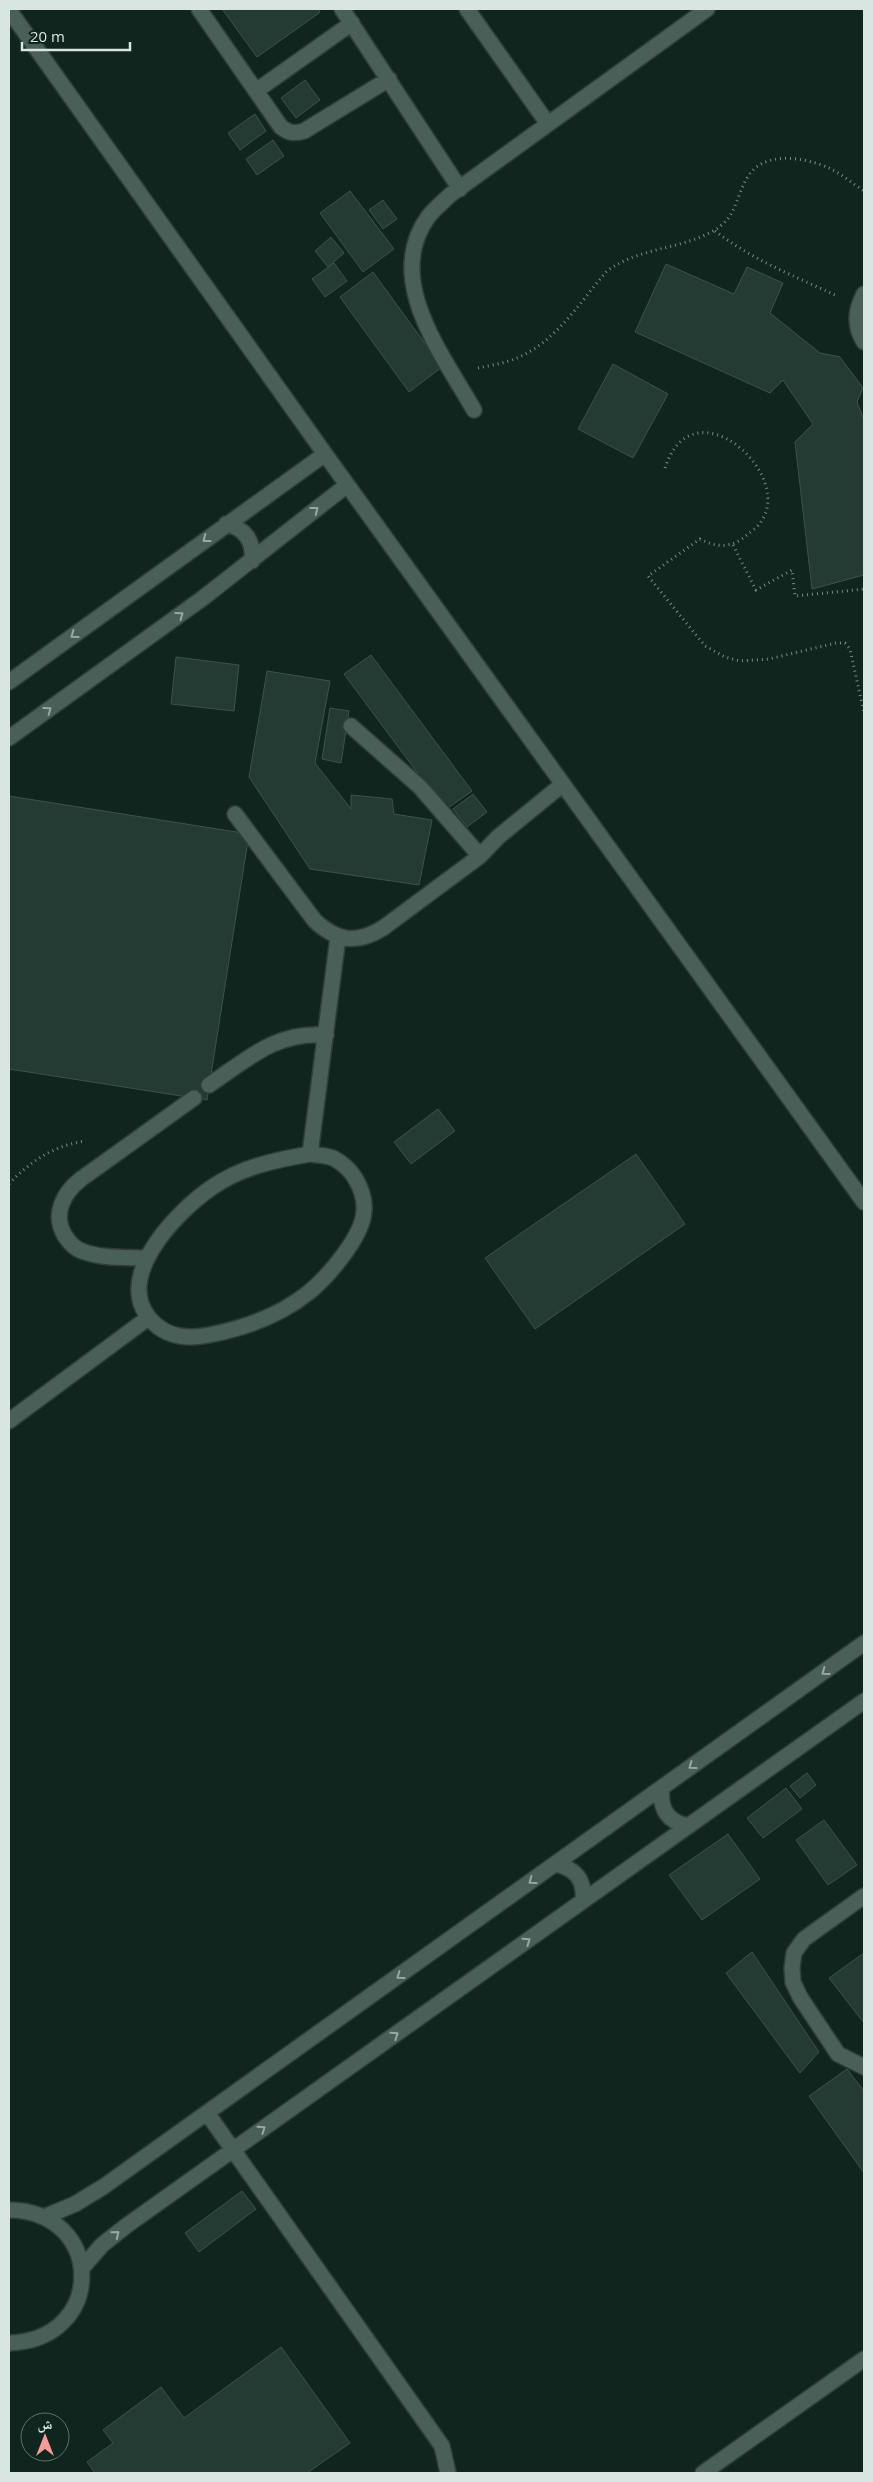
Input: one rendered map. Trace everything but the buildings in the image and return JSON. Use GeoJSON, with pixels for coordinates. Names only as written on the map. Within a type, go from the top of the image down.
{"type":"FeatureCollection","features":[{"type":"Feature","properties":{"kind":"street"},"geometry":{"type":"LineString","coordinates":[[198,9],[281,127],[288,132],[296,134],[304,131],[389,79]]}},
{"type":"Feature","properties":{"kind":"street"},"geometry":{"type":"LineString","coordinates":[[342,9],[460,189]]}},
{"type":"Feature","properties":{"kind":"street"},"geometry":{"type":"LineString","coordinates":[[467,9],[548,124]]}},
{"type":"Feature","properties":{"kind":"street"},"geometry":{"type":"LineString","coordinates":[[474,410],[423,319],[414,294],[412,268],[416,241],[428,218],[460,189],[707,9]]}},
{"type":"Feature","properties":{"kind":"street"},"geometry":{"type":"LineString","coordinates":[[9,10],[325,454],[864,1202]]}},
{"type":"Feature","properties":{"kind":"street"},"geometry":{"type":"LineString","coordinates":[[256,91],[352,23]]}},
{"type":"Feature","properties":{"kind":"street"},"geometry":{"type":"LineString","coordinates":[[861,300],[856,322],[864,342]]}},
{"type":"Feature","properties":{"kind":"street"},"geometry":{"type":"LineString","coordinates":[[9,682],[325,454]]}},
{"type":"Feature","properties":{"kind":"street"},"geometry":{"type":"LineString","coordinates":[[9,738],[252,561],[347,484]]}},
{"type":"Feature","properties":{"kind":"street"},"geometry":{"type":"LineString","coordinates":[[226,524],[236,526],[250,540],[253,551],[252,561]]}},
{"type":"Feature","properties":{"kind":"street"},"geometry":{"type":"LineString","coordinates":[[352,726],[420,787],[480,856]]}},
{"type":"Feature","properties":{"kind":"street"},"geometry":{"type":"LineString","coordinates":[[235,814],[315,921],[326,931],[338,937],[354,939],[370,936],[480,856],[498,837],[563,784]]}},
{"type":"Feature","properties":{"kind":"street"},"geometry":{"type":"LineString","coordinates":[[310,1154],[338,937]]}},
{"type":"Feature","properties":{"kind":"street"},"geometry":{"type":"LineString","coordinates":[[209,1085],[274,1042],[301,1035],[326,1035]]}},
{"type":"Feature","properties":{"kind":"street"},"geometry":{"type":"LineString","coordinates":[[147,1258],[94,1255],[80,1251],[69,1241],[61,1229],[59,1215],[62,1201],[69,1188],[194,1098]]}},
{"type":"Feature","properties":{"kind":"street"},"geometry":{"type":"LineString","coordinates":[[310,1154],[332,1158],[350,1170],[362,1189],[364,1211],[357,1232],[336,1264],[309,1292],[277,1314],[240,1329],[202,1336],[182,1338],[164,1332],[148,1318],[139,1299],[139,1278],[147,1258],[165,1231],[186,1207],[212,1187],[240,1172],[270,1160],[310,1154]]}},
{"type":"Feature","properties":{"kind":"street"},"geometry":{"type":"LineString","coordinates":[[9,1421],[148,1318]]}},
{"type":"Feature","properties":{"kind":"street"},"geometry":{"type":"LineString","coordinates":[[44,2217],[89,2196],[208,2113],[864,1643]]}},
{"type":"Feature","properties":{"kind":"street"},"geometry":{"type":"LineString","coordinates":[[82,2268],[114,2235],[864,1701]]}},
{"type":"Feature","properties":{"kind":"street"},"geometry":{"type":"LineString","coordinates":[[662,1788],[660,1799],[669,1818],[677,1824],[688,1826]]}},
{"type":"Feature","properties":{"kind":"street"},"geometry":{"type":"LineString","coordinates":[[556,1864],[575,1872],[582,1880],[584,1890],[583,1901]]}},
{"type":"Feature","properties":{"kind":"street"},"geometry":{"type":"LineString","coordinates":[[864,1896],[804,1940],[794,1952],[792,1968],[793,1982],[800,1996],[838,2054],[864,2067]]}},
{"type":"Feature","properties":{"kind":"street"},"geometry":{"type":"LineString","coordinates":[[208,2113],[442,2446],[448,2473]]}},
{"type":"Feature","properties":{"kind":"street"},"geometry":{"type":"LineString","coordinates":[[9,2209],[33,2212],[44,2217],[66,2233],[79,2255],[82,2268],[81,2289],[77,2301],[63,2324],[47,2336],[28,2343],[9,2343]]}},
{"type":"Feature","properties":{"kind":"street"},"geometry":{"type":"LineString","coordinates":[[703,2473],[864,2359]]}},
{"type":"Feature","properties":{"kind":"path"},"geometry":{"type":"LineString","coordinates":[[453,373],[508,361],[530,352],[546,340],[608,271],[619,263],[631,256],[700,238],[715,230],[728,220],[736,207],[746,179],[755,168],[767,161],[779,159],[812,162],[830,169],[864,191]]}},
{"type":"Feature","properties":{"kind":"path"},"geometry":{"type":"LineString","coordinates":[[715,230],[733,245],[754,257],[861,300]]}},
{"type":"Feature","properties":{"kind":"path"},"geometry":{"type":"LineString","coordinates":[[665,468],[669,456],[676,446],[697,434],[711,433],[724,436],[746,452],[754,462],[765,485],[766,511],[761,523],[732,545],[710,545],[700,539],[648,576],[706,646],[725,657],[754,661],[836,643],[845,643],[850,649],[864,713]]}},
{"type":"Feature","properties":{"kind":"path"},"geometry":{"type":"LineString","coordinates":[[732,545],[756,590],[792,570],[795,596],[864,589]]}},
{"type":"Feature","properties":{"kind":"path"},"geometry":{"type":"LineString","coordinates":[[9,1184],[23,1169],[41,1156],[62,1147],[92,1141],[107,1141],[129,1145]]}}]}
